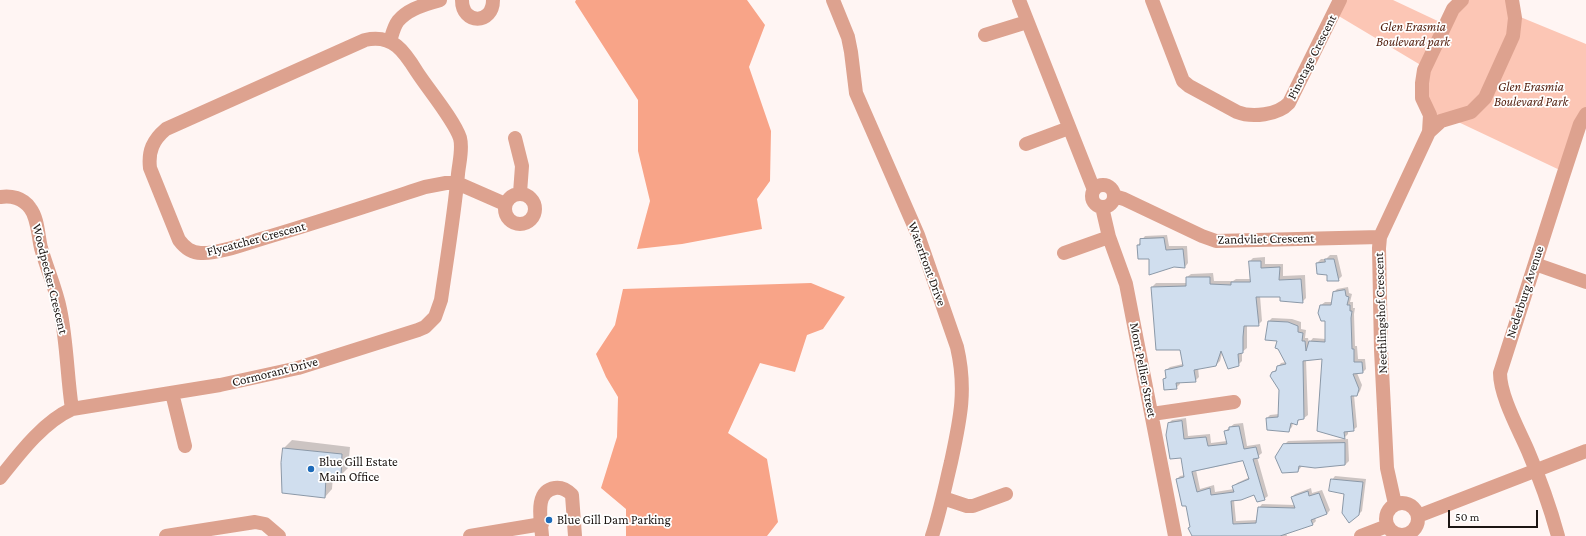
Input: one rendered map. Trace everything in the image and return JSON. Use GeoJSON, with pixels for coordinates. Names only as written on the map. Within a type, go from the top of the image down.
{"type":"FeatureCollection","features":[{"type":"Feature","properties":{"kind":"street"},"geometry":{"type":"LineString","coordinates":[[440,0],[417,7],[408,12],[398,21],[390,41],[399,47],[407,56],[460,138],[461,149],[457,183],[506,204]]}},
{"type":"Feature","properties":{"kind":"street"},"geometry":{"type":"LineString","coordinates":[[462,0],[462,7],[465,13],[470,17],[477,19],[490,13],[493,6],[492,0]]}},
{"type":"Feature","properties":{"kind":"street","name":"Waterfront Drive"},"geometry":{"type":"LineString","coordinates":[[833,0],[848,37],[856,93],[918,235],[957,347],[960,360],[963,383],[962,405],[943,498],[932,536]]}},
{"type":"Feature","properties":{"kind":"street"},"geometry":{"type":"LineString","coordinates":[[1019,0],[1094,190]]}},
{"type":"Feature","properties":{"kind":"street","name":"Pinotage Crescent"},"geometry":{"type":"LineString","coordinates":[[1152,0],[1183,81],[1189,86],[1237,112],[1256,115],[1280,110],[1289,103],[1340,0]]}},
{"type":"Feature","properties":{"kind":"street","name":"Neethlingshof Crescent"},"geometry":{"type":"LineString","coordinates":[[1395,504],[1387,468],[1381,350],[1380,237],[1429,132],[1430,115],[1424,105],[1422,94],[1424,70],[1453,9],[1462,0]]}},
{"type":"Feature","properties":{"kind":"street","name":"Neethlingshof Crescent"},"geometry":{"type":"LineString","coordinates":[[1429,132],[1441,121],[1471,112],[1485,98],[1513,36],[1515,18],[1512,0]]}},
{"type":"Feature","properties":{"kind":"street"},"geometry":{"type":"LineString","coordinates":[[985,35],[1027,22]]}},
{"type":"Feature","properties":{"kind":"street","name":"Flycatcher Crescent"},"geometry":{"type":"LineString","coordinates":[[390,41],[371,39],[359,42],[183,121],[166,129],[158,135],[150,149],[150,168],[179,240],[189,251],[203,253],[216,251],[316,223],[425,187],[446,183],[457,183]]}},
{"type":"Feature","properties":{"kind":"street","name":"Nederburg Avenue"},"geometry":{"type":"LineString","coordinates":[[1558,536],[1536,470],[1504,394],[1500,380],[1502,365],[1563,176],[1585,117]]}},
{"type":"Feature","properties":{"kind":"street"},"geometry":{"type":"LineString","coordinates":[[1026,144],[1069,128]]}},
{"type":"Feature","properties":{"kind":"street"},"geometry":{"type":"LineString","coordinates":[[515,138],[522,166],[520,193]]}},
{"type":"Feature","properties":{"kind":"street","name":"Cormorant Drive"},"geometry":{"type":"LineString","coordinates":[[0,478],[49,423],[61,414],[72,409],[246,380],[298,368],[412,333],[425,327],[435,317],[441,300],[457,183]]}},
{"type":"Feature","properties":{"kind":"street"},"geometry":{"type":"LineString","coordinates":[[1106,186],[1113,191],[1113,201],[1110,205],[1102,207],[1096,204],[1092,195],[1094,190],[1097,187],[1106,186]]}},
{"type":"Feature","properties":{"kind":"street"},"geometry":{"type":"LineString","coordinates":[[520,193],[527,195],[532,199],[535,206],[535,213],[532,219],[527,223],[520,224],[513,222],[508,218],[505,212],[506,204],[514,195],[520,193]]}},
{"type":"Feature","properties":{"kind":"street","name":"Woodpecker Crescent"},"geometry":{"type":"LineString","coordinates":[[0,197],[11,196],[18,198],[25,202],[33,213],[60,308],[65,339],[72,409]]}},
{"type":"Feature","properties":{"kind":"street","name":"Zandvliet Crescent"},"geometry":{"type":"LineString","coordinates":[[1114,196],[1124,199],[1202,236],[1216,241],[1380,237]]}},
{"type":"Feature","properties":{"kind":"street","name":"Mont Pellier Street"},"geometry":{"type":"LineString","coordinates":[[1102,207],[1109,237],[1126,284],[1175,536]]}},
{"type":"Feature","properties":{"kind":"street"},"geometry":{"type":"LineString","coordinates":[[1064,253],[1109,237]]}},
{"type":"Feature","properties":{"kind":"street"},"geometry":{"type":"LineString","coordinates":[[1535,264],[1586,282]]}},
{"type":"Feature","properties":{"kind":"street"},"geometry":{"type":"LineString","coordinates":[[172,393],[185,446]]}},
{"type":"Feature","properties":{"kind":"street"},"geometry":{"type":"LineString","coordinates":[[1152,414],[1234,402]]}},
{"type":"Feature","properties":{"kind":"street"},"geometry":{"type":"LineString","coordinates":[[1418,516],[1586,451]]}},
{"type":"Feature","properties":{"kind":"street"},"geometry":{"type":"LineString","coordinates":[[470,536],[542,530],[541,502],[544,493],[553,488],[565,489],[572,495],[575,536]]}},
{"type":"Feature","properties":{"kind":"street"},"geometry":{"type":"LineString","coordinates":[[943,498],[967,506],[973,506],[1006,494]]}},
{"type":"Feature","properties":{"kind":"street"},"geometry":{"type":"LineString","coordinates":[[1402,503],[1415,509],[1418,516],[1417,526],[1410,534],[1397,534],[1391,531],[1387,526],[1387,513],[1395,504],[1402,503]]}},
{"type":"Feature","properties":{"kind":"street"},"geometry":{"type":"LineString","coordinates":[[166,536],[255,522],[265,524],[279,536]]}},
{"type":"Feature","properties":{"kind":"street"},"geometry":{"type":"LineString","coordinates":[[1361,536],[1387,526]]}},
{"type":"Feature","properties":{"kind":"green space"},"geometry":{"type":"Polygon","coordinates":[[[1339,0],[1393,0],[1444,24],[1463,0],[1508,0],[1513,14],[1586,44],[1586,113],[1564,172],[1454,120],[1427,137],[1424,67],[1332,12],[1339,0]]]}},
{"type":"Feature","properties":{"kind":"shaded area"},"geometry":{"type":"Polygon","coordinates":[[[576,0],[747,0],[765,25],[749,67],[771,131],[770,181],[757,199],[762,229],[682,244],[637,249],[650,201],[638,151],[638,100],[575,2],[576,0]]]}},
{"type":"Feature","properties":{"kind":"shaded area"},"geometry":{"type":"Polygon","coordinates":[[[811,283],[845,297],[823,329],[807,335],[795,372],[760,363],[728,433],[767,459],[778,522],[767,536],[626,536],[626,509],[601,488],[617,437],[618,397],[606,377],[596,354],[615,325],[623,289],[811,283]]]}},
{"type":"Feature","properties":{"kind":"building"},"geometry":{"type":"Polygon","coordinates":[[[1164,238],[1166,250],[1183,249],[1185,268],[1174,267],[1149,275],[1149,259],[1138,259],[1137,245],[1140,245],[1140,239],[1164,238]]]}},
{"type":"Feature","properties":{"kind":"building"},"geometry":{"type":"Polygon","coordinates":[[[1325,259],[1334,259],[1339,281],[1327,281],[1327,275],[1317,274],[1316,263],[1325,262],[1325,259]]]}},
{"type":"Feature","properties":{"kind":"building"},"geometry":{"type":"Polygon","coordinates":[[[1249,261],[1261,261],[1261,268],[1280,267],[1279,280],[1301,279],[1303,303],[1280,301],[1280,297],[1256,297],[1259,326],[1244,326],[1243,353],[1238,354],[1239,366],[1228,369],[1221,351],[1216,366],[1194,370],[1196,382],[1176,383],[1177,389],[1164,390],[1163,379],[1166,378],[1165,370],[1183,366],[1180,350],[1156,350],[1151,287],[1186,286],[1186,277],[1210,277],[1210,284],[1231,285],[1231,282],[1250,282],[1249,261]]]}},
{"type":"Feature","properties":{"kind":"building"},"geometry":{"type":"Polygon","coordinates":[[[1345,290],[1346,296],[1349,297],[1347,305],[1350,305],[1350,311],[1352,311],[1352,349],[1354,349],[1354,362],[1362,362],[1363,373],[1353,374],[1359,389],[1357,396],[1351,396],[1354,431],[1344,432],[1345,439],[1317,431],[1322,359],[1303,361],[1304,419],[1298,420],[1297,425],[1291,423],[1289,432],[1267,430],[1266,418],[1278,417],[1279,390],[1270,376],[1272,372],[1276,371],[1277,366],[1286,364],[1278,349],[1275,348],[1277,341],[1265,340],[1268,321],[1288,322],[1298,326],[1298,332],[1303,333],[1302,341],[1305,341],[1306,351],[1309,341],[1325,342],[1325,321],[1321,321],[1318,313],[1320,305],[1331,305],[1333,292],[1345,290]]]}},
{"type":"Feature","properties":{"kind":"building"},"geometry":{"type":"Polygon","coordinates":[[[1182,421],[1184,439],[1206,437],[1208,446],[1227,444],[1224,431],[1229,430],[1229,427],[1239,426],[1244,449],[1256,447],[1259,458],[1253,459],[1265,500],[1257,502],[1254,495],[1241,500],[1231,501],[1233,524],[1256,523],[1258,507],[1295,508],[1291,497],[1308,491],[1309,496],[1319,493],[1327,514],[1311,520],[1313,525],[1280,536],[1192,536],[1188,528],[1190,527],[1186,506],[1182,506],[1176,479],[1184,477],[1181,458],[1170,459],[1166,435],[1168,423],[1182,421]],[[1243,461],[1192,472],[1197,492],[1210,488],[1211,495],[1234,492],[1232,486],[1249,479],[1243,461]]]}},
{"type":"Feature","properties":{"kind":"building"},"geometry":{"type":"Polygon","coordinates":[[[1345,443],[1345,465],[1315,468],[1299,466],[1298,472],[1282,473],[1275,457],[1283,444],[1345,443]]]}},
{"type":"Feature","properties":{"kind":"building","name":"Blue Gill Estate Main Office"},"geometry":{"type":"Polygon","coordinates":[[[283,448],[342,454],[341,477],[326,475],[325,498],[282,493],[281,463],[283,448]]]}},
{"type":"Feature","properties":{"kind":"building"},"geometry":{"type":"Polygon","coordinates":[[[1331,479],[1363,482],[1359,515],[1349,523],[1342,513],[1344,494],[1329,491],[1331,479]]]}},
{"type":"Feature","properties":{"kind":"place","name":"Blue Gill Estate Main Office"},"geometry":{"type":"Point","coordinates":[311,469]}},
{"type":"Feature","properties":{"kind":"place","name":"Blue Gill Dam Parking"},"geometry":{"type":"Point","coordinates":[549,520]}},
{"type":"Feature","properties":{"kind":"park label","name":"Glen Erasmia Boulevard park"},"geometry":{"type":"Point","coordinates":[1413,34]}},
{"type":"Feature","properties":{"kind":"park label","name":"Glen Erasmia Boulevard Park"},"geometry":{"type":"Point","coordinates":[1531,94]}}]}
